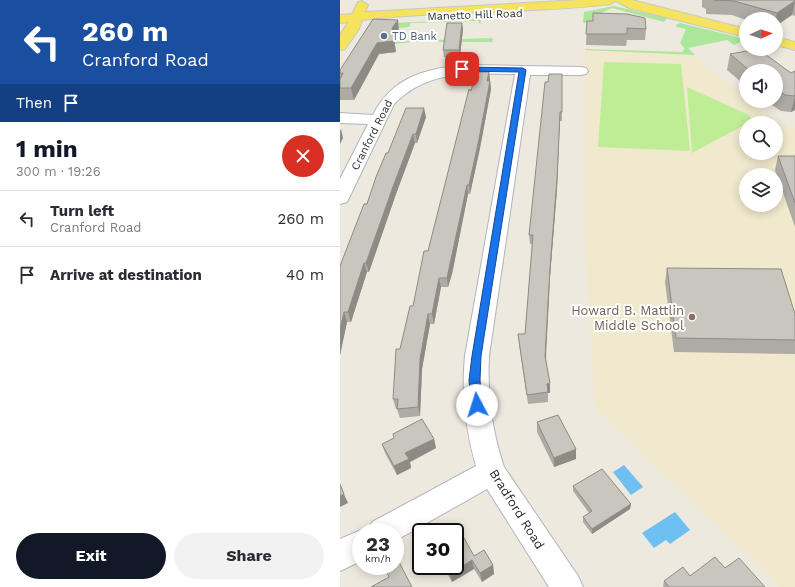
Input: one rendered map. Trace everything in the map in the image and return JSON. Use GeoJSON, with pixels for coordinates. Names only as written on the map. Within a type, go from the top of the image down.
{"type":"FeatureCollection","features":[{"type":"Feature","properties":{"kind":"main road"},"geometry":{"type":"LineString","coordinates":[[340,46],[356,20],[364,0]]}},
{"type":"Feature","properties":{"kind":"main road"},"geometry":{"type":"LineString","coordinates":[[370,0],[372,5],[383,9],[415,11]]}},
{"type":"Feature","properties":{"kind":"main road","name":"Manetto Hill Road"},"geometry":{"type":"LineString","coordinates":[[356,20],[415,11],[491,12],[561,10],[611,0]]}},
{"type":"Feature","properties":{"kind":"main road"},"geometry":{"type":"LineString","coordinates":[[622,0],[633,5],[739,31]]}},
{"type":"Feature","properties":{"kind":"main road","name":"Manetto Hill Road"},"geometry":{"type":"LineString","coordinates":[[356,20],[430,17],[491,12]]}},
{"type":"Feature","properties":{"kind":"main road"},"geometry":{"type":"LineString","coordinates":[[340,18],[356,20]]}},
{"type":"Feature","properties":{"kind":"main road"},"geometry":{"type":"LineString","coordinates":[[340,25],[356,20]]}},
{"type":"Feature","properties":{"kind":"main road"},"geometry":{"type":"LineString","coordinates":[[783,43],[795,46]]}},
{"type":"Feature","properties":{"kind":"street","name":"Cranford Road"},"geometry":{"type":"LineString","coordinates":[[340,198],[387,102],[396,92],[411,82],[428,75],[462,69],[581,71]]}},
{"type":"Feature","properties":{"kind":"street","name":"Bradford Road"},"geometry":{"type":"LineString","coordinates":[[523,70],[476,356],[474,380],[485,450],[492,472],[567,587]]}},
{"type":"Feature","properties":{"kind":"street"},"geometry":{"type":"LineString","coordinates":[[340,118],[379,120]]}},
{"type":"Feature","properties":{"kind":"street"},"geometry":{"type":"LineString","coordinates":[[399,523],[492,472]]}},
{"type":"Feature","properties":{"kind":"street"},"geometry":{"type":"LineString","coordinates":[[340,556],[352,549]]}},
{"type":"Feature","properties":{"kind":"shaded area","name":"Howard B. Mattlin Middle School"},"geometry":{"type":"Polygon","coordinates":[[[584,51],[693,55],[739,92],[739,108],[759,108],[768,116],[739,116],[739,160],[783,160],[783,127],[795,126],[795,587],[780,587],[595,408],[584,225],[584,51]]]}},
{"type":"Feature","properties":{"kind":"green space"},"geometry":{"type":"Polygon","coordinates":[[[614,6],[667,18],[664,22],[612,8],[601,13],[603,14],[595,23],[583,23],[584,12],[614,6]]]}},
{"type":"Feature","properties":{"kind":"green space"},"geometry":{"type":"Polygon","coordinates":[[[482,19],[480,24],[478,21],[411,23],[409,27],[397,28],[400,29],[380,29],[393,23],[482,19]]]}},
{"type":"Feature","properties":{"kind":"green space"},"geometry":{"type":"Polygon","coordinates":[[[680,23],[739,37],[739,42],[734,45],[727,40],[688,48],[695,55],[585,50],[683,52],[685,49],[680,43],[686,29],[676,27],[676,25],[680,23]]]}},
{"type":"Feature","properties":{"kind":"green space"},"geometry":{"type":"Polygon","coordinates":[[[370,39],[408,41],[493,39],[492,42],[412,42],[395,44],[370,39]]]}},
{"type":"Feature","properties":{"kind":"green space"},"geometry":{"type":"Polygon","coordinates":[[[604,62],[681,64],[690,151],[598,147],[604,62]]]}},
{"type":"Feature","properties":{"kind":"green space"},"geometry":{"type":"Polygon","coordinates":[[[687,87],[749,115],[739,116],[739,128],[692,153],[687,87]]]}},
{"type":"Feature","properties":{"kind":"water"},"geometry":{"type":"Polygon","coordinates":[[[624,465],[643,487],[631,495],[613,472],[624,465]]]}},
{"type":"Feature","properties":{"kind":"water"},"geometry":{"type":"Polygon","coordinates":[[[675,512],[690,530],[670,544],[666,540],[654,548],[642,533],[675,512]]]}},
{"type":"Feature","properties":{"kind":"building"},"geometry":{"type":"Polygon","coordinates":[[[714,0],[795,0],[778,12],[773,12],[734,1],[714,0]]]}},
{"type":"Feature","properties":{"kind":"building"},"geometry":{"type":"Polygon","coordinates":[[[593,13],[627,14],[645,18],[646,29],[627,28],[627,34],[586,34],[587,21],[593,21],[593,13]]]}},
{"type":"Feature","properties":{"kind":"building"},"geometry":{"type":"Polygon","coordinates":[[[373,19],[398,20],[392,28],[394,41],[377,43],[351,88],[340,88],[340,79],[343,73],[340,73],[340,70],[373,19]]]}},
{"type":"Feature","properties":{"kind":"building"},"geometry":{"type":"Polygon","coordinates":[[[447,23],[462,23],[459,50],[443,50],[447,23]]]}},
{"type":"Feature","properties":{"kind":"building"},"geometry":{"type":"Polygon","coordinates":[[[739,52],[739,56],[768,56],[779,64],[742,64],[730,54],[739,52]]]}},
{"type":"Feature","properties":{"kind":"building"},"geometry":{"type":"Polygon","coordinates":[[[783,67],[791,73],[795,71],[795,96],[783,94],[783,67]]]}},
{"type":"Feature","properties":{"kind":"building"},"geometry":{"type":"Polygon","coordinates":[[[476,72],[489,72],[487,81],[490,81],[469,185],[467,185],[447,278],[439,278],[432,314],[428,314],[420,359],[418,407],[397,409],[398,399],[393,399],[396,349],[400,349],[410,306],[413,306],[424,251],[428,251],[469,89],[471,91],[476,72]]]}},
{"type":"Feature","properties":{"kind":"building"},"geometry":{"type":"Polygon","coordinates":[[[549,74],[562,74],[562,112],[560,112],[545,356],[550,383],[547,384],[548,392],[527,395],[518,334],[525,334],[533,235],[529,235],[545,82],[548,82],[549,74]]]}},
{"type":"Feature","properties":{"kind":"building"},"geometry":{"type":"Polygon","coordinates":[[[406,108],[424,108],[416,134],[413,134],[366,263],[364,263],[348,312],[344,312],[340,330],[340,266],[364,204],[367,204],[376,177],[386,153],[388,153],[406,108]]]}},
{"type":"Feature","properties":{"kind":"building"},"geometry":{"type":"Polygon","coordinates":[[[783,156],[795,156],[795,203],[783,168],[779,160],[783,160],[783,156]]]}},
{"type":"Feature","properties":{"kind":"building"},"geometry":{"type":"Polygon","coordinates":[[[667,268],[781,269],[795,314],[795,340],[676,338],[667,268]]]}},
{"type":"Feature","properties":{"kind":"building"},"geometry":{"type":"Polygon","coordinates":[[[558,415],[576,449],[554,458],[537,422],[558,415]]]}},
{"type":"Feature","properties":{"kind":"building"},"geometry":{"type":"Polygon","coordinates":[[[422,419],[434,439],[405,453],[409,459],[394,466],[382,444],[394,438],[393,434],[422,419]]]}},
{"type":"Feature","properties":{"kind":"building"},"geometry":{"type":"Polygon","coordinates":[[[602,469],[631,504],[592,529],[583,517],[592,511],[573,486],[602,469]]]}},
{"type":"Feature","properties":{"kind":"building"},"geometry":{"type":"Polygon","coordinates":[[[340,484],[344,494],[340,496],[340,484]]]}},
{"type":"Feature","properties":{"kind":"building"},"geometry":{"type":"Polygon","coordinates":[[[464,538],[474,556],[484,550],[493,565],[480,573],[472,560],[464,565],[464,538]]]}},
{"type":"Feature","properties":{"kind":"building"},"geometry":{"type":"Polygon","coordinates":[[[715,557],[725,568],[739,558],[765,587],[669,587],[664,581],[683,567],[690,576],[715,557]]]}},
{"type":"Feature","properties":{"kind":"building"},"geometry":{"type":"Polygon","coordinates":[[[404,572],[412,587],[371,587],[389,577],[388,575],[404,575],[404,572]]]}},
{"type":"Feature","properties":{"kind":"place","name":"TD Bank"},"geometry":{"type":"Point","coordinates":[384,36]}},
{"type":"Feature","properties":{"kind":"place","name":"Howard B. Mattlin Middle School"},"geometry":{"type":"Point","coordinates":[692,317]}},
{"type":"Feature","properties":{"kind":"route"},"geometry":{"type":"LineString","coordinates":[[462,69],[523,70],[476,356],[474,380],[477,405]]}}]}
